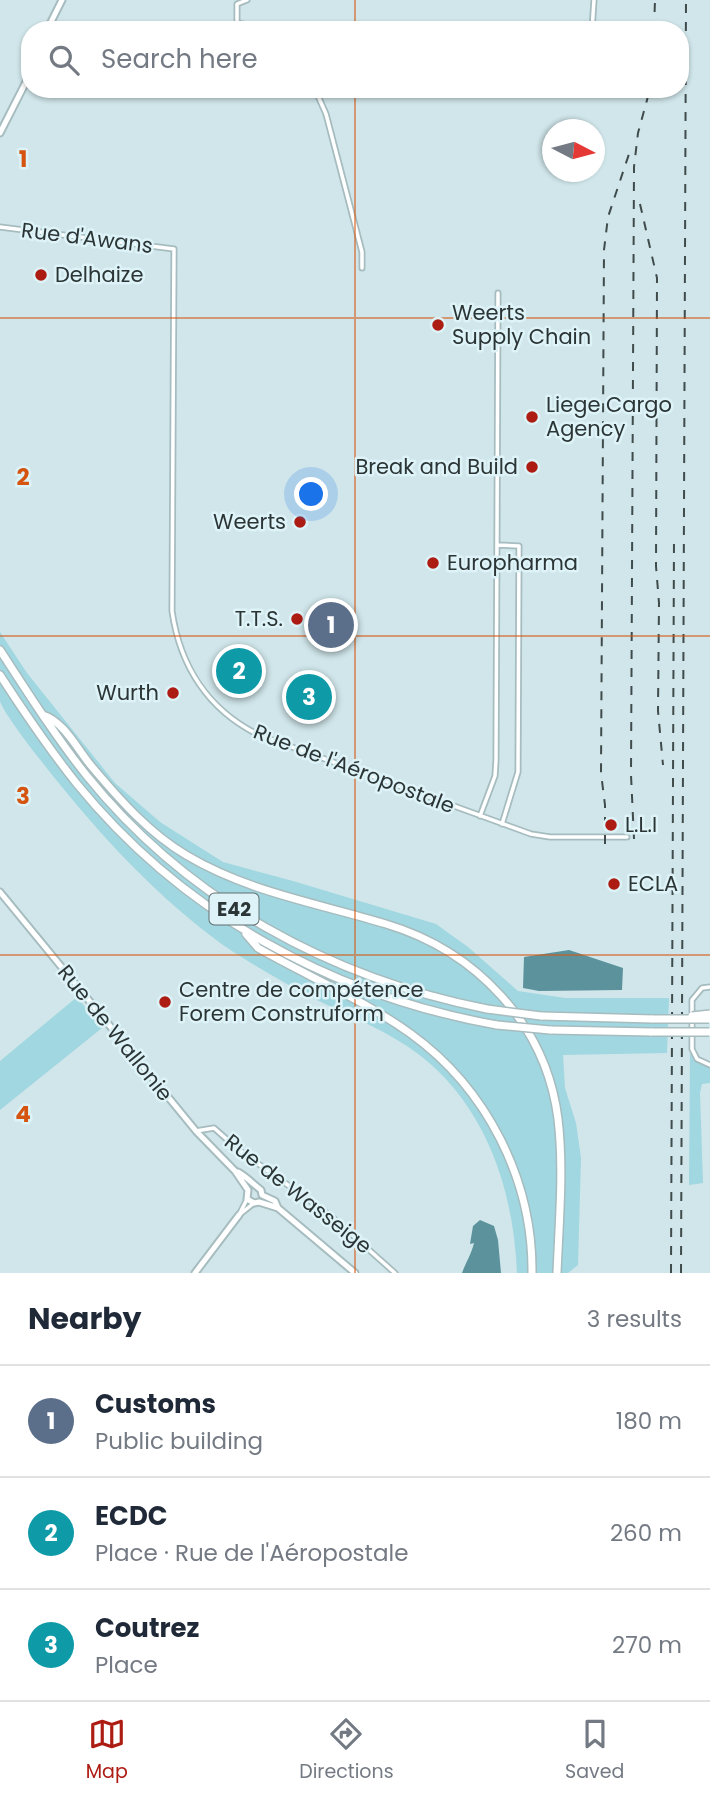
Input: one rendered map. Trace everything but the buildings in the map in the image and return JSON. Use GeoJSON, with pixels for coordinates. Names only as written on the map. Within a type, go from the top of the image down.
{"type":"FeatureCollection","features":[{"type":"Feature","properties":{"kind":"highway","name":"E42"},"geometry":{"type":"LineString","coordinates":[[0,650],[88,776],[128,822],[173,863],[223,902],[301,948],[356,972],[422,995],[487,1009],[541,1016],[653,1019],[710,1017]]}},
{"type":"Feature","properties":{"kind":"highway","name":"E42"},"geometry":{"type":"LineString","coordinates":[[0,675],[50,749],[112,823],[173,880],[242,929],[296,960],[351,985],[437,1012],[497,1025],[551,1031],[710,1032]]}},
{"type":"Feature","properties":{"kind":"highway"},"geometry":{"type":"LineString","coordinates":[[43,715],[54,719],[91,766],[152,831],[179,851],[221,874],[253,887],[383,923],[424,938],[462,959],[495,988],[524,1024],[547,1071],[554,1096],[560,1164],[556,1273]]}},
{"type":"Feature","properties":{"kind":"highway"},"geometry":{"type":"LineString","coordinates":[[242,929],[258,948],[371,1009],[413,1035],[465,1084],[492,1124],[513,1168],[527,1215],[532,1273]]}},
{"type":"Feature","properties":{"kind":"street"},"geometry":{"type":"LineString","coordinates":[[52,21],[62,0]]}},
{"type":"Feature","properties":{"kind":"street"},"geometry":{"type":"LineString","coordinates":[[238,21],[237,4],[247,0]]}},
{"type":"Feature","properties":{"kind":"street"},"geometry":{"type":"LineString","coordinates":[[593,21],[594,0]]}},
{"type":"Feature","properties":{"kind":"street"},"geometry":{"type":"LineString","coordinates":[[0,133],[21,92]]}},
{"type":"Feature","properties":{"kind":"street"},"geometry":{"type":"LineString","coordinates":[[319,98],[326,114],[356,227],[362,252],[362,268]]}},
{"type":"Feature","properties":{"kind":"street","name":"Rue d'Awans"},"geometry":{"type":"LineString","coordinates":[[0,227],[174,249]]}},
{"type":"Feature","properties":{"kind":"street","name":"Rue de l'Aéropostale"},"geometry":{"type":"LineString","coordinates":[[174,249],[172,602],[175,628],[189,669],[211,700],[235,721],[258,735],[531,834],[550,837],[627,837]]}},
{"type":"Feature","properties":{"kind":"street"},"geometry":{"type":"LineString","coordinates":[[480,816],[495,776],[496,760],[498,293]]}},
{"type":"Feature","properties":{"kind":"street"},"geometry":{"type":"LineString","coordinates":[[498,545],[519,545],[518,772],[502,824]]}},
{"type":"Feature","properties":{"kind":"street","name":"Rue de Wallonie"},"geometry":{"type":"LineString","coordinates":[[0,892],[196,1131],[235,1171],[248,1190]]}},
{"type":"Feature","properties":{"kind":"street"},"geometry":{"type":"LineString","coordinates":[[710,987],[702,988],[692,1000],[692,1049],[697,1059],[710,1065]]}},
{"type":"Feature","properties":{"kind":"street","name":"Rue de Wasseige"},"geometry":{"type":"LineString","coordinates":[[196,1131],[214,1128],[240,1151],[331,1216],[395,1273]]}},
{"type":"Feature","properties":{"kind":"street","name":"Rue de Wallonie"},"geometry":{"type":"LineString","coordinates":[[235,1171],[248,1178],[261,1190],[262,1195],[275,1201],[278,1208]]}},
{"type":"Feature","properties":{"kind":"street"},"geometry":{"type":"LineString","coordinates":[[195,1273],[239,1215],[247,1199],[248,1190],[254,1186]]}},
{"type":"Feature","properties":{"kind":"street"},"geometry":{"type":"LineString","coordinates":[[239,1215],[262,1195]]}},
{"type":"Feature","properties":{"kind":"street","name":"Rue de Wallonie"},"geometry":{"type":"LineString","coordinates":[[247,1199],[278,1208],[355,1273]]}},
{"type":"Feature","properties":{"kind":"shaded area"},"geometry":{"type":"Polygon","coordinates":[[[0,632],[27,673],[115,783],[160,822],[223,862],[436,924],[468,947],[518,991],[565,998],[669,998],[667,1053],[563,1055],[565,1088],[576,1123],[581,1158],[578,1265],[568,1273],[517,1273],[511,1218],[497,1164],[473,1115],[438,1071],[387,1034],[310,997],[220,943],[165,897],[101,832],[38,757],[2,706],[0,632]]]}},
{"type":"Feature","properties":{"kind":"shaded area"},"geometry":{"type":"Polygon","coordinates":[[[569,950],[623,968],[622,990],[539,991],[523,988],[524,957],[569,950]]]}},
{"type":"Feature","properties":{"kind":"shaded area"},"geometry":{"type":"Polygon","coordinates":[[[77,997],[102,1028],[0,1110],[0,1061],[77,997]]]}},
{"type":"Feature","properties":{"kind":"shaded area"},"geometry":{"type":"Polygon","coordinates":[[[690,1053],[694,1060],[710,1067],[710,1083],[702,1084],[700,1093],[703,1183],[689,1185],[690,1053]]]}},
{"type":"Feature","properties":{"kind":"shaded area"},"geometry":{"type":"Polygon","coordinates":[[[480,1220],[494,1226],[501,1273],[462,1273],[474,1243],[470,1244],[473,1226],[480,1220]]]}},
{"type":"Feature","properties":{"kind":"railway"},"geometry":{"type":"LineString","coordinates":[[654,21],[655,0]]}},
{"type":"Feature","properties":{"kind":"railway"},"geometry":{"type":"LineString","coordinates":[[686,0],[686,21]]}},
{"type":"Feature","properties":{"kind":"railway"},"geometry":{"type":"LineString","coordinates":[[634,839],[631,775],[634,167],[638,133],[648,98]]}},
{"type":"Feature","properties":{"kind":"railway"},"geometry":{"type":"LineString","coordinates":[[681,1273],[686,98]]}},
{"type":"Feature","properties":{"kind":"railway"},"geometry":{"type":"LineString","coordinates":[[605,844],[605,805],[601,773],[604,250],[608,217],[630,151]]}},
{"type":"Feature","properties":{"kind":"railway"},"geometry":{"type":"LineString","coordinates":[[640,204],[657,278],[656,566],[659,603],[658,711],[663,765]]}},
{"type":"Feature","properties":{"kind":"railway"},"geometry":{"type":"LineString","coordinates":[[671,1273],[674,538]]}},
{"type":"Feature","properties":{"kind":"place","name":"Delhaize"},"geometry":{"type":"Point","coordinates":[41,275]}},
{"type":"Feature","properties":{"kind":"place","name":"Weerts Supply Chain"},"geometry":{"type":"Point","coordinates":[438,325]}},
{"type":"Feature","properties":{"kind":"place","name":"Liege Cargo Agency"},"geometry":{"type":"Point","coordinates":[532,417]}},
{"type":"Feature","properties":{"kind":"place","name":"Break and Build"},"geometry":{"type":"Point","coordinates":[532,467]}},
{"type":"Feature","properties":{"kind":"place","name":"Weerts"},"geometry":{"type":"Point","coordinates":[300,522]}},
{"type":"Feature","properties":{"kind":"place","name":"Europharma"},"geometry":{"type":"Point","coordinates":[433,563]}},
{"type":"Feature","properties":{"kind":"place","name":"T.T.S."},"geometry":{"type":"Point","coordinates":[297,619]}},
{"type":"Feature","properties":{"kind":"place","name":"Customs"},"geometry":{"type":"Point","coordinates":[331,625]}},
{"type":"Feature","properties":{"kind":"place","name":"ECDC"},"geometry":{"type":"Point","coordinates":[239,671]}},
{"type":"Feature","properties":{"kind":"place","name":"Wurth"},"geometry":{"type":"Point","coordinates":[173,693]}},
{"type":"Feature","properties":{"kind":"place","name":"Coutrez"},"geometry":{"type":"Point","coordinates":[309,697]}},
{"type":"Feature","properties":{"kind":"place","name":"L.L.I"},"geometry":{"type":"Point","coordinates":[611,825]}},
{"type":"Feature","properties":{"kind":"place","name":"ECLA"},"geometry":{"type":"Point","coordinates":[614,884]}},
{"type":"Feature","properties":{"kind":"place","name":"Centre de compétence Forem Construform"},"geometry":{"type":"Point","coordinates":[165,1002]}}]}
